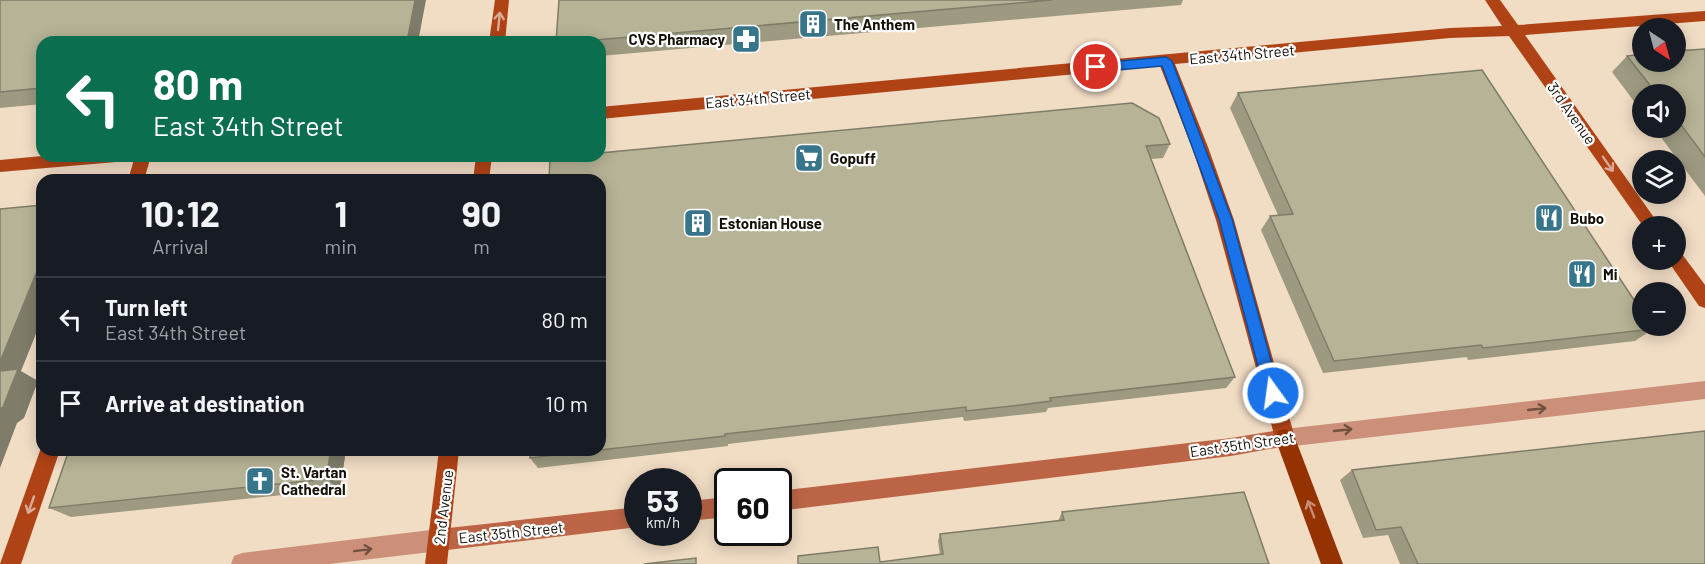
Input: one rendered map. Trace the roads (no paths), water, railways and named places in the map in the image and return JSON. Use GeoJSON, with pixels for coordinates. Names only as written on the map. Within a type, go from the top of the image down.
{"type":"FeatureCollection","features":[{"type":"Feature","properties":{"kind":"highway"},"geometry":{"type":"LineString","coordinates":[[1285,438],[1332,564]]}},
{"type":"Feature","properties":{"kind":"main road"},"geometry":{"type":"LineString","coordinates":[[498,36],[502,0]]}},
{"type":"Feature","properties":{"kind":"main road","name":"3rd Avenue"},"geometry":{"type":"LineString","coordinates":[[1492,0],[1645,216]]}},
{"type":"Feature","properties":{"kind":"main road","name":"East 34th Street"},"geometry":{"type":"LineString","coordinates":[[606,112],[1450,33],[1513,31],[1705,16]]}},
{"type":"Feature","properties":{"kind":"main road"},"geometry":{"type":"LineString","coordinates":[[1166,61],[1225,219],[1285,438]]}},
{"type":"Feature","properties":{"kind":"main road"},"geometry":{"type":"LineString","coordinates":[[0,166],[46,162]]}},
{"type":"Feature","properties":{"kind":"main road"},"geometry":{"type":"LineString","coordinates":[[1684,270],[1705,300]]}},
{"type":"Feature","properties":{"kind":"main road","name":"East 35th Street"},"geometry":{"type":"LineString","coordinates":[[792,499],[1231,447],[1285,438]]}},
{"type":"Feature","properties":{"kind":"main road"},"geometry":{"type":"LineString","coordinates":[[10,564],[48,456]]}},
{"type":"Feature","properties":{"kind":"main road","name":"2nd Avenue"},"geometry":{"type":"LineString","coordinates":[[436,564],[448,456]]}},
{"type":"Feature","properties":{"kind":"main road","name":"East 35th Street"},"geometry":{"type":"LineString","coordinates":[[439,540],[624,519]]}},
{"type":"Feature","properties":{"kind":"street","name":"East 35th Street"},"geometry":{"type":"LineString","coordinates":[[1285,438],[1705,390]]}},
{"type":"Feature","properties":{"kind":"street","name":"East 35th Street"},"geometry":{"type":"LineString","coordinates":[[242,564],[439,540]]}},
{"type":"Feature","properties":{"kind":"place","name":"The Anthem"},"geometry":{"type":"Point","coordinates":[813,24]}},
{"type":"Feature","properties":{"kind":"place","name":"CVS Pharmacy"},"geometry":{"type":"Point","coordinates":[746,39]}},
{"type":"Feature","properties":{"kind":"place","name":"Gopuff"},"geometry":{"type":"Point","coordinates":[809,158]}},
{"type":"Feature","properties":{"kind":"place","name":"Bubo"},"geometry":{"type":"Point","coordinates":[1549,218]}},
{"type":"Feature","properties":{"kind":"place","name":"Estonian House"},"geometry":{"type":"Point","coordinates":[698,223]}},
{"type":"Feature","properties":{"kind":"place","name":"Mi"},"geometry":{"type":"Point","coordinates":[1582,274]}},
{"type":"Feature","properties":{"kind":"place","name":"St. Vartan Cathedral"},"geometry":{"type":"Point","coordinates":[260,481]}}]}
